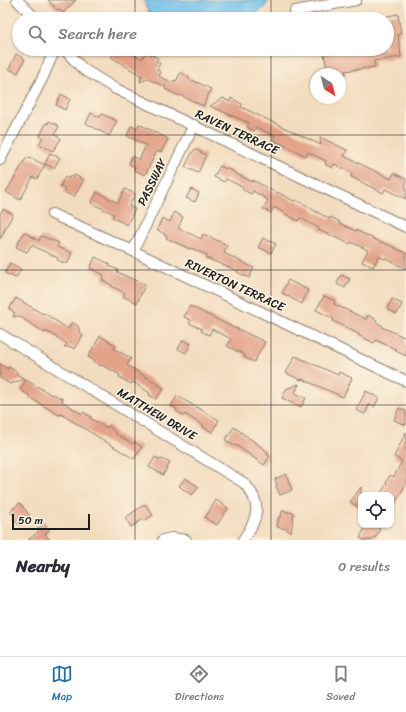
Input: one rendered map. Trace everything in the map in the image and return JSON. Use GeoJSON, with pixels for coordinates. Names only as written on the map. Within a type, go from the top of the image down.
{"type":"FeatureCollection","features":[{"type":"Feature","properties":{"kind":"street"},"geometry":{"type":"LineString","coordinates":[[17,0],[29,12]]}},
{"type":"Feature","properties":{"kind":"street"},"geometry":{"type":"LineString","coordinates":[[295,11],[356,0]]}},
{"type":"Feature","properties":{"kind":"street"},"geometry":{"type":"LineString","coordinates":[[0,160],[42,80],[52,56]]}},
{"type":"Feature","properties":{"kind":"street","name":"RAVEN TERRACE"},"geometry":{"type":"LineString","coordinates":[[71,56],[83,69],[114,88],[406,227]]}},
{"type":"Feature","properties":{"kind":"street","name":"PASSWAY"},"geometry":{"type":"LineString","coordinates":[[133,251],[194,126]]}},
{"type":"Feature","properties":{"kind":"street","name":"RIVERTON TERRACE"},"geometry":{"type":"LineString","coordinates":[[52,214],[406,381]]}},
{"type":"Feature","properties":{"kind":"street","name":"MATTHEW DRIVE"},"geometry":{"type":"LineString","coordinates":[[0,334],[244,483],[255,498],[257,511],[254,524],[243,540]]}},
{"type":"Feature","properties":{"kind":"street"},"geometry":{"type":"LineString","coordinates":[[163,540],[172,538],[186,540]]}},
{"type":"Feature","properties":{"kind":"water"},"geometry":{"type":"Polygon","coordinates":[[[144,0],[269,0],[264,8],[258,12],[149,12],[144,0]]]}},
{"type":"Feature","properties":{"kind":"building"},"geometry":{"type":"Polygon","coordinates":[[[48,0],[76,0],[64,12],[59,9],[57,10],[48,0]]]}},
{"type":"Feature","properties":{"kind":"building"},"geometry":{"type":"Polygon","coordinates":[[[398,14],[401,34],[398,34],[401,57],[374,61],[375,67],[346,71],[346,68],[327,68],[324,56],[394,56],[394,15],[398,14]]]}},
{"type":"Feature","properties":{"kind":"building"},"geometry":{"type":"Polygon","coordinates":[[[15,56],[20,56],[25,59],[18,73],[9,69],[15,56]]]}},
{"type":"Feature","properties":{"kind":"building"},"geometry":{"type":"Polygon","coordinates":[[[137,56],[142,59],[144,56],[154,56],[158,58],[156,61],[160,63],[157,70],[161,72],[159,76],[173,83],[174,80],[176,81],[181,72],[189,77],[188,78],[211,89],[203,106],[180,95],[179,96],[165,89],[166,87],[148,79],[140,82],[142,76],[111,57],[137,56]]]}},
{"type":"Feature","properties":{"kind":"building"},"geometry":{"type":"Polygon","coordinates":[[[61,94],[70,99],[65,110],[56,105],[61,94]]]}},
{"type":"Feature","properties":{"kind":"building"},"geometry":{"type":"Polygon","coordinates":[[[223,98],[230,102],[231,98],[242,104],[241,107],[321,145],[320,137],[347,150],[344,156],[391,179],[394,173],[406,179],[406,199],[385,189],[383,193],[351,177],[352,173],[334,164],[332,168],[325,164],[326,161],[308,152],[306,156],[273,140],[275,136],[256,127],[254,131],[247,127],[249,123],[210,106],[223,98]]]}},
{"type":"Feature","properties":{"kind":"building"},"geometry":{"type":"Polygon","coordinates":[[[91,113],[100,117],[102,114],[117,121],[109,136],[86,123],[91,113]]]}},
{"type":"Feature","properties":{"kind":"building"},"geometry":{"type":"Polygon","coordinates":[[[49,121],[59,126],[55,134],[61,139],[53,151],[39,144],[43,138],[40,136],[46,123],[48,124],[49,121]]]}},
{"type":"Feature","properties":{"kind":"building"},"geometry":{"type":"Polygon","coordinates":[[[139,124],[168,139],[161,152],[157,151],[145,175],[134,170],[135,167],[129,164],[132,156],[139,160],[146,145],[127,136],[131,126],[137,129],[139,124]]]}},
{"type":"Feature","properties":{"kind":"building"},"geometry":{"type":"Polygon","coordinates":[[[195,149],[206,155],[198,173],[185,167],[195,149]]]}},
{"type":"Feature","properties":{"kind":"building"},"geometry":{"type":"Polygon","coordinates":[[[50,153],[60,158],[54,168],[45,164],[50,153]]]}},
{"type":"Feature","properties":{"kind":"building"},"geometry":{"type":"Polygon","coordinates":[[[27,157],[45,165],[37,179],[33,177],[20,200],[6,192],[27,157]]]}},
{"type":"Feature","properties":{"kind":"building"},"geometry":{"type":"Polygon","coordinates":[[[220,166],[253,182],[253,180],[276,193],[277,192],[294,201],[295,200],[308,206],[330,219],[331,217],[340,222],[339,223],[406,253],[406,269],[379,256],[373,267],[362,262],[368,250],[318,230],[319,228],[300,218],[298,221],[274,207],[271,213],[263,209],[268,200],[253,191],[251,194],[242,189],[243,187],[226,179],[224,182],[214,177],[220,166]]]}},
{"type":"Feature","properties":{"kind":"building"},"geometry":{"type":"Polygon","coordinates":[[[75,175],[84,180],[74,197],[64,192],[66,189],[60,186],[65,177],[69,179],[70,176],[73,178],[75,175]]]}},
{"type":"Feature","properties":{"kind":"building"},"geometry":{"type":"Polygon","coordinates":[[[125,189],[135,194],[129,206],[135,209],[127,225],[112,217],[114,214],[91,203],[97,192],[118,203],[125,189]]]}},
{"type":"Feature","properties":{"kind":"building"},"geometry":{"type":"Polygon","coordinates":[[[191,189],[199,193],[195,202],[186,198],[191,189]]]}},
{"type":"Feature","properties":{"kind":"building"},"geometry":{"type":"Polygon","coordinates":[[[3,209],[13,214],[0,239],[0,214],[3,209]]]}},
{"type":"Feature","properties":{"kind":"building"},"geometry":{"type":"Polygon","coordinates":[[[174,212],[183,217],[178,228],[201,239],[203,234],[227,245],[224,253],[254,268],[249,278],[237,272],[238,271],[206,258],[207,255],[166,238],[167,236],[164,235],[165,234],[157,230],[162,218],[170,222],[174,212]]]}},
{"type":"Feature","properties":{"kind":"building"},"geometry":{"type":"Polygon","coordinates":[[[24,232],[39,241],[41,236],[59,243],[57,247],[72,253],[67,264],[31,245],[27,252],[16,247],[24,232]]]}},
{"type":"Feature","properties":{"kind":"building"},"geometry":{"type":"Polygon","coordinates":[[[263,238],[276,244],[271,253],[258,247],[263,238]]]}},
{"type":"Feature","properties":{"kind":"building"},"geometry":{"type":"Polygon","coordinates":[[[95,257],[110,264],[109,266],[118,270],[117,272],[145,285],[137,303],[123,296],[125,293],[102,280],[104,275],[90,268],[95,257]]]}},
{"type":"Feature","properties":{"kind":"building"},"geometry":{"type":"Polygon","coordinates":[[[10,263],[21,269],[16,278],[5,273],[10,263]]]}},
{"type":"Feature","properties":{"kind":"building"},"geometry":{"type":"Polygon","coordinates":[[[341,275],[350,279],[345,288],[337,284],[341,275]]]}},
{"type":"Feature","properties":{"kind":"building"},"geometry":{"type":"Polygon","coordinates":[[[288,280],[308,290],[302,304],[282,293],[288,280]]]}},
{"type":"Feature","properties":{"kind":"building"},"geometry":{"type":"Polygon","coordinates":[[[324,296],[335,301],[334,304],[366,319],[368,315],[377,320],[376,322],[383,326],[382,327],[406,338],[406,356],[376,340],[374,343],[358,335],[359,334],[333,321],[334,319],[316,310],[324,296]]]}},
{"type":"Feature","properties":{"kind":"building"},"geometry":{"type":"Polygon","coordinates":[[[16,298],[43,314],[44,313],[68,329],[72,322],[78,326],[80,333],[83,335],[74,349],[71,347],[64,347],[67,344],[46,331],[45,333],[19,316],[13,317],[15,313],[9,309],[16,298]]]}},
{"type":"Feature","properties":{"kind":"building"},"geometry":{"type":"Polygon","coordinates":[[[392,299],[402,304],[397,314],[387,309],[392,299]]]}},
{"type":"Feature","properties":{"kind":"building"},"geometry":{"type":"Polygon","coordinates":[[[190,306],[265,342],[254,362],[244,357],[245,355],[227,346],[231,339],[212,329],[209,335],[201,331],[202,329],[189,323],[191,320],[184,317],[190,306]]]}},
{"type":"Feature","properties":{"kind":"building"},"geometry":{"type":"Polygon","coordinates":[[[100,336],[116,345],[114,349],[131,358],[127,365],[164,388],[156,399],[149,395],[150,393],[133,382],[131,384],[119,377],[120,375],[102,365],[101,366],[88,357],[100,336]]]}},
{"type":"Feature","properties":{"kind":"building"},"geometry":{"type":"Polygon","coordinates":[[[183,340],[191,344],[186,353],[178,349],[183,340]]]}},
{"type":"Feature","properties":{"kind":"building"},"geometry":{"type":"Polygon","coordinates":[[[295,356],[338,375],[339,372],[352,378],[343,397],[286,373],[295,356]]]}},
{"type":"Feature","properties":{"kind":"building"},"geometry":{"type":"Polygon","coordinates":[[[0,364],[17,372],[16,374],[24,379],[10,384],[0,378],[0,364]]]}},
{"type":"Feature","properties":{"kind":"building"},"geometry":{"type":"Polygon","coordinates":[[[26,380],[52,395],[53,394],[63,399],[62,401],[66,404],[82,414],[83,412],[107,428],[109,425],[116,434],[133,444],[134,442],[142,447],[134,459],[61,414],[59,415],[29,397],[30,396],[20,390],[26,380]]]}},
{"type":"Feature","properties":{"kind":"building"},"geometry":{"type":"Polygon","coordinates":[[[299,384],[295,393],[306,398],[301,407],[282,398],[286,389],[299,384]]]}},
{"type":"Feature","properties":{"kind":"building"},"geometry":{"type":"Polygon","coordinates":[[[366,391],[379,398],[374,407],[369,405],[365,414],[356,410],[366,391]]]}},
{"type":"Feature","properties":{"kind":"building"},"geometry":{"type":"Polygon","coordinates":[[[177,396],[219,420],[212,432],[185,414],[184,416],[176,411],[177,409],[171,406],[177,396]]]}},
{"type":"Feature","properties":{"kind":"building"},"geometry":{"type":"Polygon","coordinates":[[[399,408],[406,411],[406,425],[394,420],[399,408]]]}},
{"type":"Feature","properties":{"kind":"building"},"geometry":{"type":"Polygon","coordinates":[[[234,427],[268,452],[266,454],[270,456],[264,465],[236,445],[235,446],[225,440],[234,427]]]}},
{"type":"Feature","properties":{"kind":"building"},"geometry":{"type":"Polygon","coordinates":[[[406,432],[406,484],[394,506],[394,492],[381,492],[387,484],[386,483],[390,475],[394,477],[402,461],[394,457],[406,432]]]}},
{"type":"Feature","properties":{"kind":"building"},"geometry":{"type":"Polygon","coordinates":[[[155,457],[170,463],[163,475],[149,467],[155,457]]]}},
{"type":"Feature","properties":{"kind":"building"},"geometry":{"type":"Polygon","coordinates":[[[286,474],[292,490],[280,495],[275,479],[286,474]]]}},
{"type":"Feature","properties":{"kind":"building"},"geometry":{"type":"Polygon","coordinates":[[[185,478],[199,487],[192,495],[179,486],[185,478]]]}},
{"type":"Feature","properties":{"kind":"building"},"geometry":{"type":"Polygon","coordinates":[[[361,487],[361,492],[358,492],[358,507],[350,502],[361,487]]]}},
{"type":"Feature","properties":{"kind":"building"},"geometry":{"type":"Polygon","coordinates":[[[216,500],[228,508],[217,525],[205,518],[216,500]]]}},
{"type":"Feature","properties":{"kind":"building"},"geometry":{"type":"Polygon","coordinates":[[[20,503],[30,516],[19,525],[13,518],[15,517],[10,511],[20,503]]]}},
{"type":"Feature","properties":{"kind":"building"},"geometry":{"type":"Polygon","coordinates":[[[145,504],[153,515],[144,521],[143,519],[131,527],[125,518],[145,504]]]}},
{"type":"Feature","properties":{"kind":"building"},"geometry":{"type":"Polygon","coordinates":[[[282,511],[294,513],[291,532],[277,527],[282,511]]]}},
{"type":"Feature","properties":{"kind":"building"},"geometry":{"type":"Polygon","coordinates":[[[44,524],[49,530],[45,534],[50,540],[28,540],[39,531],[37,529],[44,524]]]}},
{"type":"Feature","properties":{"kind":"building"},"geometry":{"type":"Polygon","coordinates":[[[365,528],[380,529],[375,538],[374,537],[372,540],[364,540],[360,538],[365,528]]]}}]}
